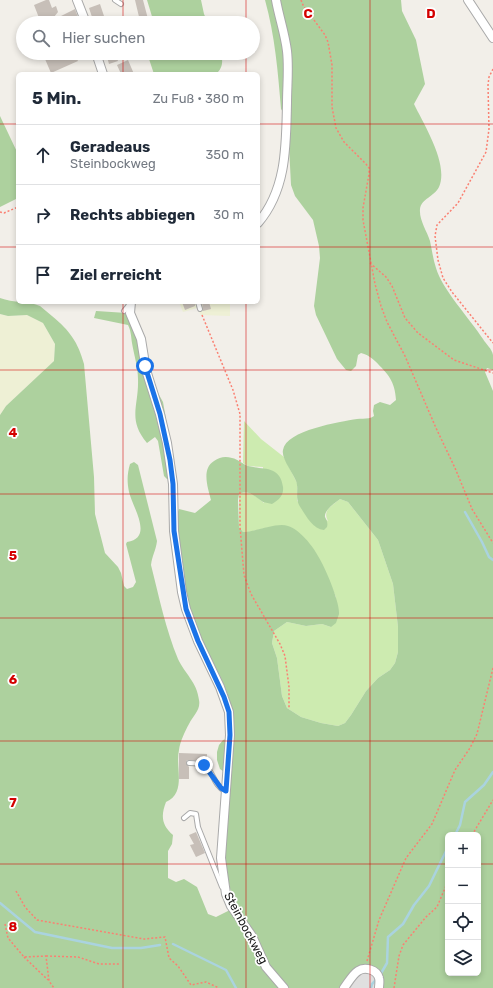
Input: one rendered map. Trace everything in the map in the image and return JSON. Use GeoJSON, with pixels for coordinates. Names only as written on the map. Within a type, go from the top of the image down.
{"type":"FeatureCollection","features":[{"type":"Feature","properties":{"kind":"street"},"geometry":{"type":"LineString","coordinates":[[77,0],[83,16]]}},
{"type":"Feature","properties":{"kind":"street"},"geometry":{"type":"LineString","coordinates":[[260,220],[278,188],[283,172],[285,148],[288,60],[276,0]]}},
{"type":"Feature","properties":{"kind":"street"},"geometry":{"type":"LineString","coordinates":[[468,0],[493,38]]}},
{"type":"Feature","properties":{"kind":"street"},"geometry":{"type":"LineString","coordinates":[[98,60],[102,72]]}},
{"type":"Feature","properties":{"kind":"street","name":"Steinbockweg"},"geometry":{"type":"LineString","coordinates":[[131,304],[130,313],[141,339],[146,370],[160,414],[169,454],[173,484],[174,531],[186,609],[198,641],[222,692],[229,712],[230,735],[221,858],[226,894],[231,906],[252,936],[266,967],[284,988]]}},
{"type":"Feature","properties":{"kind":"street"},"geometry":{"type":"LineString","coordinates":[[344,988],[358,971],[366,969],[377,975],[379,988]]}},
{"type":"Feature","properties":{"kind":"lane"},"geometry":{"type":"LineString","coordinates":[[115,0],[121,4]]}},
{"type":"Feature","properties":{"kind":"lane"},"geometry":{"type":"LineString","coordinates":[[124,311],[129,304]]}},
{"type":"Feature","properties":{"kind":"lane"},"geometry":{"type":"LineString","coordinates":[[199,304],[200,309]]}},
{"type":"Feature","properties":{"kind":"lane"},"geometry":{"type":"LineString","coordinates":[[189,763],[199,763],[204,765],[221,788],[226,791]]}},
{"type":"Feature","properties":{"kind":"lane"},"geometry":{"type":"LineString","coordinates":[[184,818],[190,813],[196,814],[199,831],[226,894]]}},
{"type":"Feature","properties":{"kind":"path"},"geometry":{"type":"LineString","coordinates":[[301,0],[328,42],[331,54],[332,107],[336,128],[344,142],[369,168],[363,214],[370,263],[378,296],[387,322],[405,356],[436,428],[456,468],[472,508],[493,543]]}},
{"type":"Feature","properties":{"kind":"path"},"geometry":{"type":"LineString","coordinates":[[493,69],[489,77],[488,85],[489,130],[486,152],[458,203],[437,225],[434,236],[443,278],[456,297],[493,343]]}},
{"type":"Feature","properties":{"kind":"path"},"geometry":{"type":"LineString","coordinates":[[0,212],[4,213],[16,208]]}},
{"type":"Feature","properties":{"kind":"path"},"geometry":{"type":"LineString","coordinates":[[370,263],[386,277],[392,286],[405,318],[418,333],[454,360],[493,373]]}},
{"type":"Feature","properties":{"kind":"path"},"geometry":{"type":"LineString","coordinates":[[200,309],[233,390],[240,414],[240,527],[244,574],[251,594],[280,644],[285,656],[290,709]]}},
{"type":"Feature","properties":{"kind":"path"},"geometry":{"type":"LineString","coordinates":[[366,969],[379,920],[406,858],[432,824],[455,770],[470,748],[477,734],[493,668]]}},
{"type":"Feature","properties":{"kind":"path"},"geometry":{"type":"LineString","coordinates":[[474,832],[493,800]]}},
{"type":"Feature","properties":{"kind":"path"},"geometry":{"type":"LineString","coordinates":[[394,988],[399,956],[403,945],[426,917],[437,907],[445,888]]}},
{"type":"Feature","properties":{"kind":"path"},"geometry":{"type":"LineString","coordinates":[[16,891],[25,907],[37,920],[144,939],[165,937],[169,958],[178,966],[193,988]]}},
{"type":"Feature","properties":{"kind":"path"},"geometry":{"type":"LineString","coordinates":[[5,924],[8,938],[54,988]]}},
{"type":"Feature","properties":{"kind":"path"},"geometry":{"type":"LineString","coordinates":[[46,956],[49,981]]}},
{"type":"Feature","properties":{"kind":"path"},"geometry":{"type":"LineString","coordinates":[[24,957],[78,957],[99,964],[120,964]]}},
{"type":"Feature","properties":{"kind":"path"},"geometry":{"type":"LineString","coordinates":[[191,985],[198,982],[206,982],[219,988]]}},
{"type":"Feature","properties":{"kind":"shaded area"},"geometry":{"type":"Polygon","coordinates":[[[362,972],[375,975],[377,988],[347,988],[357,975],[362,972]]]}},
{"type":"Feature","properties":{"kind":"green space"},"geometry":{"type":"Polygon","coordinates":[[[147,0],[201,0],[205,16],[152,16],[147,0]]]}},
{"type":"Feature","properties":{"kind":"green space"},"geometry":{"type":"Polygon","coordinates":[[[265,0],[401,0],[402,11],[416,40],[425,84],[414,104],[429,133],[441,167],[439,187],[425,200],[421,206],[421,217],[430,241],[439,276],[493,355],[493,370],[487,368],[485,372],[493,391],[493,988],[377,988],[377,981],[371,972],[359,973],[347,988],[0,988],[0,415],[6,406],[54,361],[55,344],[43,323],[27,315],[8,316],[0,314],[0,298],[16,302],[16,304],[34,304],[40,306],[64,327],[79,349],[84,364],[94,477],[95,514],[105,553],[118,567],[124,586],[127,589],[133,587],[136,582],[126,544],[139,535],[141,529],[140,522],[129,492],[128,475],[130,464],[134,462],[138,465],[157,541],[151,565],[166,625],[178,659],[196,688],[199,704],[198,710],[184,733],[180,747],[178,757],[179,779],[176,792],[172,798],[166,802],[163,811],[164,824],[173,835],[172,844],[168,851],[168,878],[176,882],[184,879],[197,887],[208,914],[216,917],[236,907],[227,875],[226,859],[226,826],[230,776],[220,769],[217,760],[219,745],[223,740],[233,737],[233,718],[231,706],[224,685],[193,623],[189,611],[182,571],[176,517],[179,509],[195,513],[211,500],[206,479],[210,464],[220,458],[229,457],[248,466],[270,470],[279,475],[283,492],[279,499],[272,504],[263,502],[246,492],[239,494],[239,527],[243,532],[283,525],[297,531],[305,538],[316,552],[335,593],[339,614],[336,623],[331,627],[322,624],[306,626],[287,622],[274,631],[272,643],[277,658],[282,696],[287,708],[301,717],[338,726],[345,723],[366,691],[378,678],[390,670],[395,663],[398,652],[398,627],[393,584],[378,540],[348,502],[340,499],[326,512],[325,517],[327,527],[324,530],[312,524],[299,505],[297,499],[296,481],[285,461],[283,453],[286,443],[293,437],[303,432],[339,422],[370,418],[374,416],[374,405],[380,402],[390,405],[396,400],[394,388],[390,378],[369,356],[361,353],[358,355],[356,366],[351,371],[346,370],[337,359],[316,315],[314,306],[320,258],[319,246],[313,220],[295,196],[291,185],[289,146],[283,112],[281,109],[276,54],[265,0]]]}},
{"type":"Feature","properties":{"kind":"green space"},"geometry":{"type":"Polygon","coordinates":[[[149,60],[222,60],[222,64],[218,72],[153,72],[149,60]]]}},
{"type":"Feature","properties":{"kind":"green space"},"geometry":{"type":"Polygon","coordinates":[[[0,116],[16,150],[16,199],[0,207],[0,116]]]}},
{"type":"Feature","properties":{"kind":"green space"},"geometry":{"type":"Polygon","coordinates":[[[180,304],[230,304],[230,316],[201,315],[197,308],[183,312],[180,304]]]}},
{"type":"Feature","properties":{"kind":"green space"},"geometry":{"type":"Polygon","coordinates":[[[96,311],[127,313],[154,386],[163,402],[175,470],[170,479],[167,479],[164,476],[158,441],[155,437],[147,443],[137,427],[135,412],[138,374],[129,327],[128,325],[94,318],[96,311]]]}},
{"type":"Feature","properties":{"kind":"green space"},"geometry":{"type":"Polygon","coordinates":[[[0,314],[8,316],[27,315],[43,323],[55,344],[54,361],[6,406],[0,415],[0,314]]]}},
{"type":"Feature","properties":{"kind":"green space"},"geometry":{"type":"Polygon","coordinates":[[[244,421],[261,439],[284,457],[297,483],[297,501],[328,521],[326,514],[331,506],[340,499],[348,502],[378,540],[393,584],[398,627],[398,652],[395,663],[390,670],[378,678],[366,691],[345,723],[338,726],[301,717],[287,708],[282,696],[277,658],[272,643],[274,631],[287,622],[306,626],[322,624],[331,627],[336,597],[331,586],[270,527],[243,532],[239,527],[239,494],[246,492],[249,493],[256,496],[264,503],[263,467],[248,466],[243,463],[244,421]]]}},
{"type":"Feature","properties":{"kind":"building"},"geometry":{"type":"Polygon","coordinates":[[[49,0],[52,8],[56,6],[58,12],[55,16],[38,16],[34,5],[49,0]]]}},
{"type":"Feature","properties":{"kind":"building"},"geometry":{"type":"Polygon","coordinates":[[[135,0],[143,0],[147,16],[139,16],[135,0]]]}},
{"type":"Feature","properties":{"kind":"building"},"geometry":{"type":"Polygon","coordinates":[[[100,4],[104,16],[92,16],[89,8],[100,4]]]}},
{"type":"Feature","properties":{"kind":"building"},"geometry":{"type":"Polygon","coordinates":[[[75,9],[78,16],[61,16],[75,9]]]}},
{"type":"Feature","properties":{"kind":"building"},"geometry":{"type":"Polygon","coordinates":[[[45,60],[78,61],[53,72],[51,72],[45,60]]]}},
{"type":"Feature","properties":{"kind":"building"},"geometry":{"type":"Polygon","coordinates":[[[108,60],[118,60],[118,61],[109,64],[108,60]]]}},
{"type":"Feature","properties":{"kind":"building"},"geometry":{"type":"Polygon","coordinates":[[[128,60],[133,72],[120,72],[117,65],[128,60]]]}},
{"type":"Feature","properties":{"kind":"building"},"geometry":{"type":"Polygon","coordinates":[[[183,304],[195,304],[195,306],[185,310],[183,304]]]}},
{"type":"Feature","properties":{"kind":"building"},"geometry":{"type":"Polygon","coordinates":[[[202,304],[210,304],[211,309],[203,311],[202,304]]]}},
{"type":"Feature","properties":{"kind":"building"},"geometry":{"type":"Polygon","coordinates":[[[179,753],[207,754],[207,761],[187,760],[186,763],[189,767],[189,779],[179,779],[179,753]]]}},
{"type":"Feature","properties":{"kind":"building"},"geometry":{"type":"Polygon","coordinates":[[[196,832],[205,853],[196,857],[190,845],[194,844],[189,835],[196,832]]]}},
{"type":"Feature","properties":{"kind":"waterway"},"geometry":{"type":"LineString","coordinates":[[465,512],[489,557],[493,560]]}},
{"type":"Feature","properties":{"kind":"waterway"},"geometry":{"type":"LineString","coordinates":[[456,832],[460,825],[465,802],[484,785],[493,772]]}},
{"type":"Feature","properties":{"kind":"waterway"},"geometry":{"type":"LineString","coordinates":[[380,975],[387,963],[388,937],[403,924],[414,905],[429,886],[445,853]]}},
{"type":"Feature","properties":{"kind":"waterway"},"geometry":{"type":"LineString","coordinates":[[0,903],[35,932],[112,948],[141,948],[160,945]]}},
{"type":"Feature","properties":{"kind":"waterway"},"geometry":{"type":"LineString","coordinates":[[173,944],[226,970],[236,988]]}},
{"type":"Feature","properties":{"kind":"waterway"},"geometry":{"type":"LineString","coordinates":[[371,988],[372,984],[377,979]]}},
{"type":"Feature","properties":{"kind":"route"},"geometry":{"type":"LineString","coordinates":[[145,366],[160,414],[170,460],[173,484],[174,531],[182,592],[186,609],[198,641],[220,687],[229,712],[230,735],[226,791],[221,788],[204,765]]}}]}
